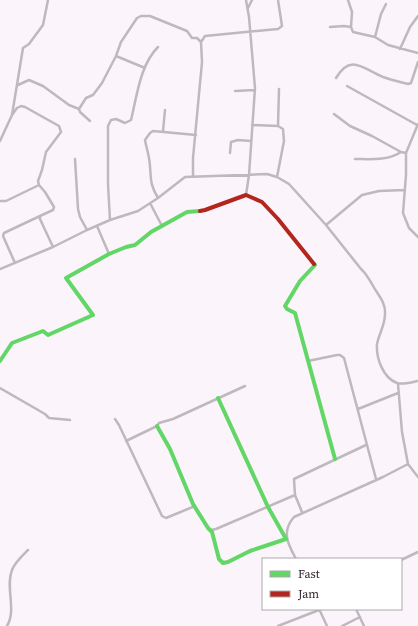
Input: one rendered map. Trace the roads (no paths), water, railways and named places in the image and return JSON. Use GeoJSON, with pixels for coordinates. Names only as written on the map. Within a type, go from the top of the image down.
{"type":"FeatureCollection","features":[{"type":"Feature","properties":{"kind":"street"},"geometry":{"type":"LineString","coordinates":[[12,115],[23,48],[29,44],[43,25],[48,0]]}},
{"type":"Feature","properties":{"kind":"street"},"geometry":{"type":"LineString","coordinates":[[246,0],[250,30],[254,90],[249,175],[246,195]]}},
{"type":"Feature","properties":{"kind":"street"},"geometry":{"type":"LineString","coordinates":[[247,10],[252,0]]}},
{"type":"Feature","properties":{"kind":"street"},"geometry":{"type":"LineString","coordinates":[[193,176],[202,62],[201,42],[205,36],[278,28],[282,26],[278,0]]}},
{"type":"Feature","properties":{"kind":"street"},"geometry":{"type":"LineString","coordinates":[[348,0],[352,12],[351,27],[353,32],[375,37],[388,45],[418,53]]}},
{"type":"Feature","properties":{"kind":"street"},"geometry":{"type":"LineString","coordinates":[[375,37],[381,14],[386,4]]}},
{"type":"Feature","properties":{"kind":"street"},"geometry":{"type":"LineString","coordinates":[[79,108],[86,98],[93,95],[102,83],[116,56],[121,42],[133,22],[141,16],[150,16],[187,31],[192,38],[196,38],[201,42]]}},
{"type":"Feature","properties":{"kind":"street"},"geometry":{"type":"LineString","coordinates":[[400,49],[410,27],[418,16]]}},
{"type":"Feature","properties":{"kind":"street"},"geometry":{"type":"LineString","coordinates":[[330,27],[351,27]]}},
{"type":"Feature","properties":{"kind":"street"},"geometry":{"type":"LineString","coordinates":[[110,220],[108,184],[108,126],[111,120],[116,119],[125,124],[132,120],[145,68],[158,47]]}},
{"type":"Feature","properties":{"kind":"street"},"geometry":{"type":"LineString","coordinates":[[116,56],[145,68]]}},
{"type":"Feature","properties":{"kind":"street"},"geometry":{"type":"LineString","coordinates":[[336,78],[341,69],[348,65],[356,64],[384,78],[408,84],[411,83],[418,62]]}},
{"type":"Feature","properties":{"kind":"street"},"geometry":{"type":"LineString","coordinates":[[18,85],[29,80],[43,86],[69,105],[79,108],[80,112],[90,121]]}},
{"type":"Feature","properties":{"kind":"street"},"geometry":{"type":"LineString","coordinates":[[347,86],[418,125],[406,153],[403,213],[409,228],[418,237]]}},
{"type":"Feature","properties":{"kind":"street"},"geometry":{"type":"LineString","coordinates":[[278,126],[279,88]]}},
{"type":"Feature","properties":{"kind":"street"},"geometry":{"type":"LineString","coordinates":[[235,91],[254,90]]}},
{"type":"Feature","properties":{"kind":"street"},"geometry":{"type":"LineString","coordinates":[[0,141],[12,115],[17,108],[21,106],[59,126],[61,132],[46,152],[38,181],[39,185],[54,207],[53,210],[4,233],[3,236],[15,263]]}},
{"type":"Feature","properties":{"kind":"street"},"geometry":{"type":"LineString","coordinates":[[163,131],[165,110]]}},
{"type":"Feature","properties":{"kind":"street"},"geometry":{"type":"LineString","coordinates":[[334,114],[350,126],[401,152],[406,153]]}},
{"type":"Feature","properties":{"kind":"street"},"geometry":{"type":"LineString","coordinates":[[252,124],[278,126],[283,129],[284,141],[277,177]]}},
{"type":"Feature","properties":{"kind":"street"},"geometry":{"type":"LineString","coordinates":[[158,198],[150,182],[149,158],[145,140],[153,131],[196,135]]}},
{"type":"Feature","properties":{"kind":"street"},"geometry":{"type":"LineString","coordinates":[[230,153],[231,142],[238,140],[251,141]]}},
{"type":"Feature","properties":{"kind":"street"},"geometry":{"type":"LineString","coordinates":[[354,159],[382,158],[395,156],[401,152]]}},
{"type":"Feature","properties":{"kind":"street"},"geometry":{"type":"LineString","coordinates":[[75,159],[78,209],[80,218],[87,230]]}},
{"type":"Feature","properties":{"kind":"street"},"geometry":{"type":"LineString","coordinates":[[0,269],[53,247],[110,220],[138,211],[185,177],[266,174],[277,177],[289,184],[326,225],[361,269],[367,274],[376,289],[383,302],[385,314],[377,345],[378,357],[387,378],[398,384],[418,381]]}},
{"type":"Feature","properties":{"kind":"street"},"geometry":{"type":"LineString","coordinates":[[0,201],[6,200],[39,185]]}},
{"type":"Feature","properties":{"kind":"street"},"geometry":{"type":"LineString","coordinates":[[326,225],[362,195],[379,191],[404,190]]}},
{"type":"Feature","properties":{"kind":"street"},"geometry":{"type":"LineString","coordinates":[[0,361],[12,343],[43,331],[48,335],[93,315],[66,278],[108,254],[135,245],[151,232],[187,212],[206,210],[246,195],[262,202],[278,219],[315,266],[300,281],[285,306],[286,309],[295,313],[335,459]]}},
{"type":"Feature","properties":{"kind":"street"},"geometry":{"type":"LineString","coordinates":[[150,203],[162,226]]}},
{"type":"Feature","properties":{"kind":"street"},"geometry":{"type":"LineString","coordinates":[[40,216],[53,247]]}},
{"type":"Feature","properties":{"kind":"street"},"geometry":{"type":"LineString","coordinates":[[97,226],[108,254]]}},
{"type":"Feature","properties":{"kind":"street"},"geometry":{"type":"LineString","coordinates":[[308,361],[337,355],[344,358],[376,479]]}},
{"type":"Feature","properties":{"kind":"street"},"geometry":{"type":"LineString","coordinates":[[398,384],[402,432],[408,464],[418,476]]}},
{"type":"Feature","properties":{"kind":"street"},"geometry":{"type":"LineString","coordinates":[[126,440],[157,426],[159,422],[173,419],[245,386]]}},
{"type":"Feature","properties":{"kind":"street"},"geometry":{"type":"LineString","coordinates":[[0,388],[45,414],[49,418],[70,420]]}},
{"type":"Feature","properties":{"kind":"street"},"geometry":{"type":"LineString","coordinates":[[358,409],[399,392]]}},
{"type":"Feature","properties":{"kind":"street"},"geometry":{"type":"LineString","coordinates":[[218,398],[268,507],[296,558]]}},
{"type":"Feature","properties":{"kind":"street"},"geometry":{"type":"LineString","coordinates":[[115,419],[162,516],[166,518],[195,506]]}},
{"type":"Feature","properties":{"kind":"street"},"geometry":{"type":"LineString","coordinates":[[157,426],[170,449],[195,506],[213,535],[219,559],[223,563],[250,551],[286,539]]}},
{"type":"Feature","properties":{"kind":"street"},"geometry":{"type":"LineString","coordinates":[[302,512],[295,494],[294,479],[366,444]]}},
{"type":"Feature","properties":{"kind":"street"},"geometry":{"type":"LineString","coordinates":[[286,539],[290,522],[294,517],[302,512],[408,464]]}},
{"type":"Feature","properties":{"kind":"street"},"geometry":{"type":"LineString","coordinates":[[209,529],[216,530],[295,494]]}},
{"type":"Feature","properties":{"kind":"street"},"geometry":{"type":"LineString","coordinates":[[7,626],[10,621],[11,613],[9,590],[12,570],[16,563],[28,550]]}},
{"type":"Feature","properties":{"kind":"street"},"geometry":{"type":"LineString","coordinates":[[402,560],[418,552]]}},
{"type":"Feature","properties":{"kind":"street"},"geometry":{"type":"LineString","coordinates":[[278,626],[288,624],[318,610],[320,611],[327,626]]}},
{"type":"Feature","properties":{"kind":"street"},"geometry":{"type":"LineString","coordinates":[[356,610],[364,626]]}},
{"type":"Feature","properties":{"kind":"street"},"geometry":{"type":"LineString","coordinates":[[342,626],[360,617]]}}]}
